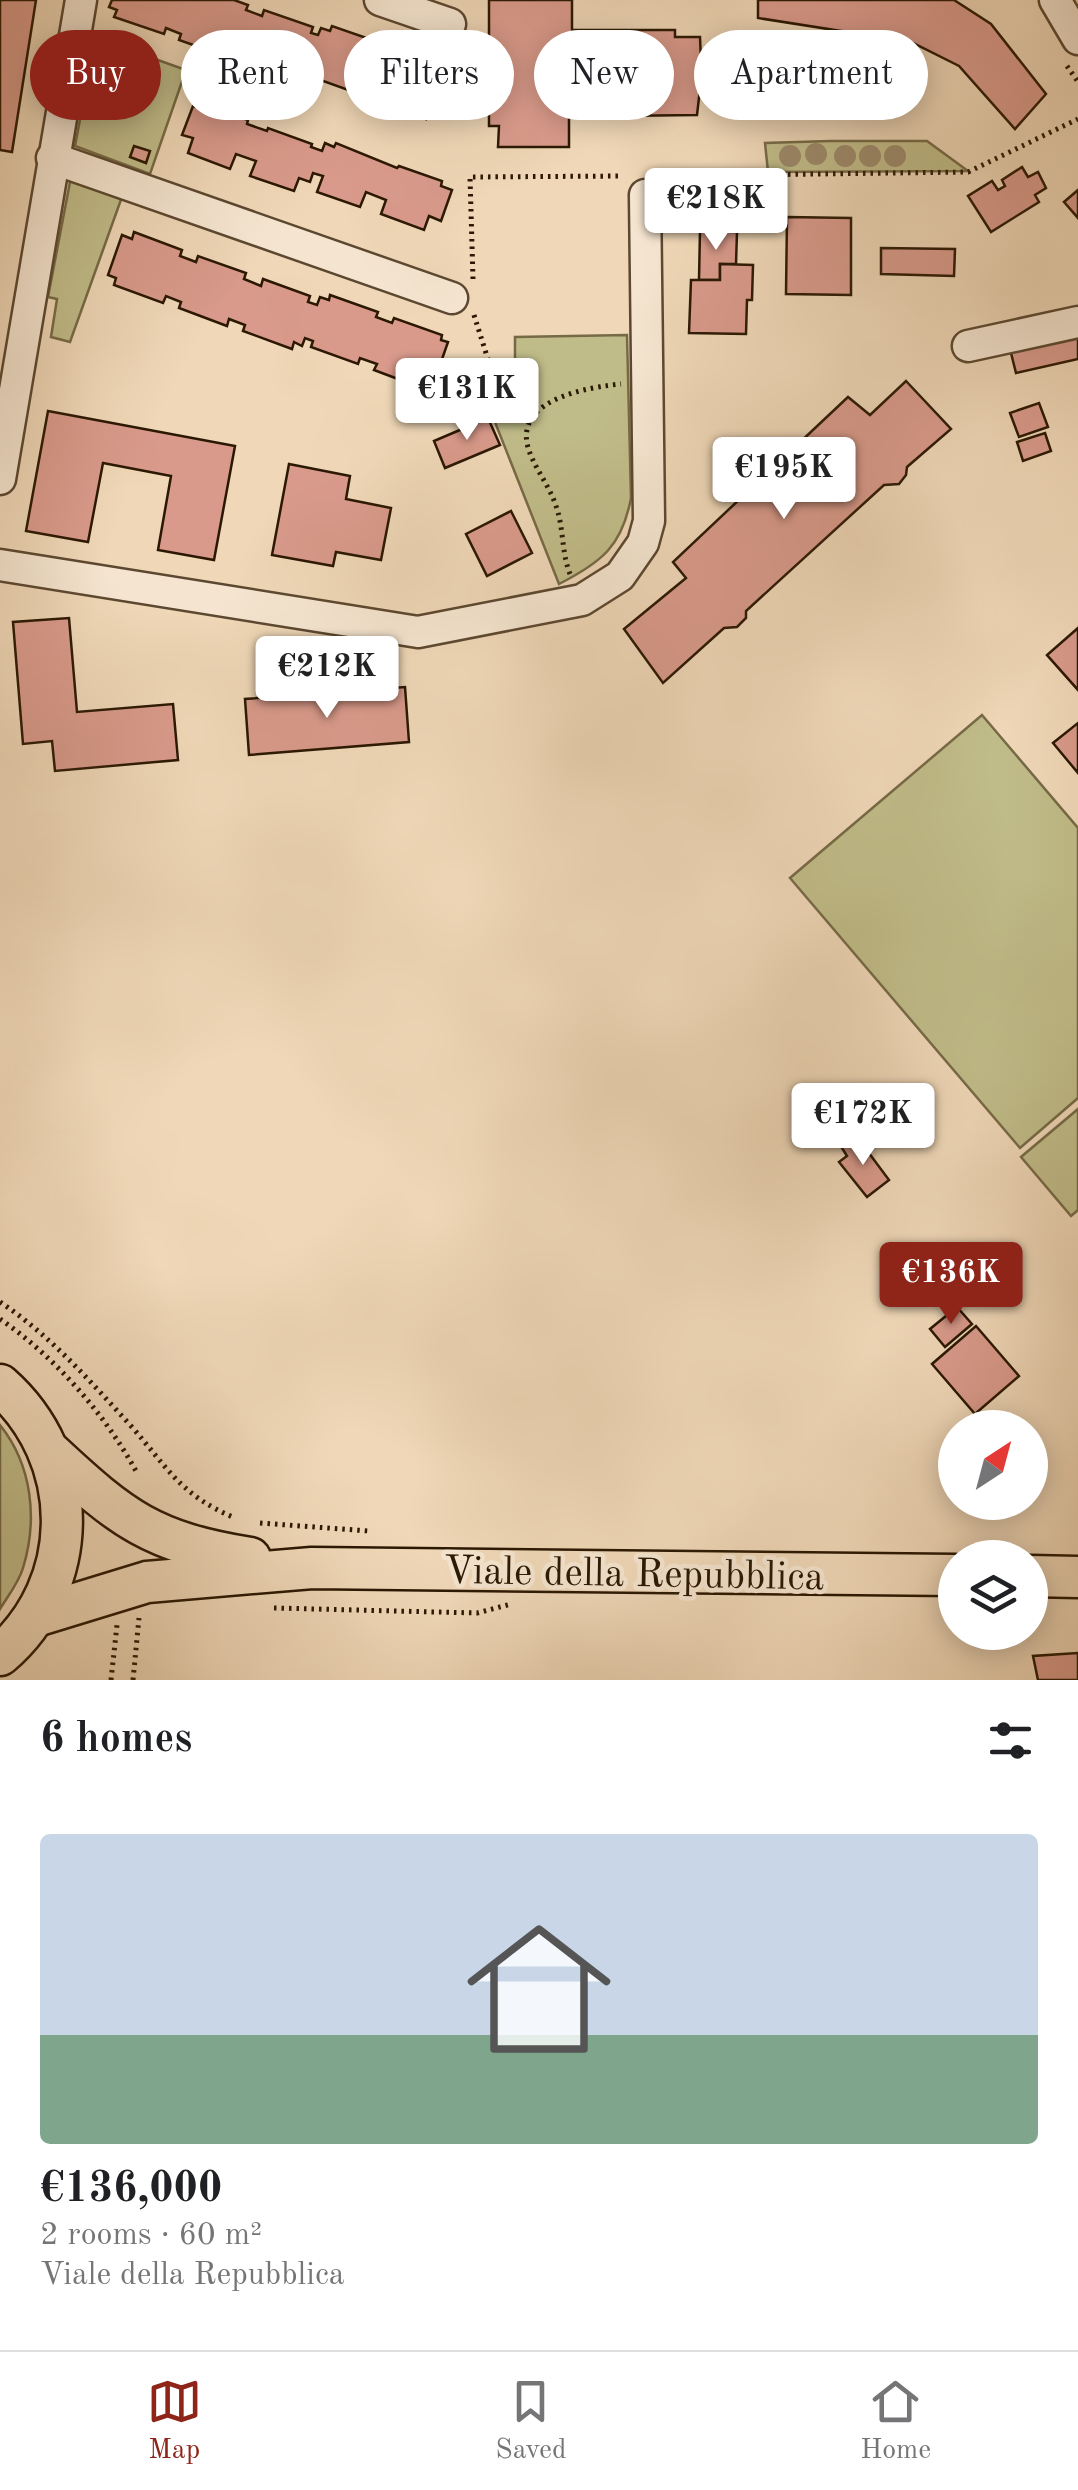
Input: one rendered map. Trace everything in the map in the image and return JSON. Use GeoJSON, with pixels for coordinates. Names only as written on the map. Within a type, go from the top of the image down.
{"type":"FeatureCollection","features":[{"type":"Feature","properties":{"kind":"main road","name":"Viale della Repubblica"},"geometry":{"type":"LineString","coordinates":[[0,1385],[22,1404],[51,1454],[62,1494],[63,1536],[54,1578],[16,1648]]}},
{"type":"Feature","properties":{"kind":"main road","name":"Viale della Repubblica"},"geometry":{"type":"LineString","coordinates":[[51,1454],[121,1514],[150,1532],[210,1552],[312,1568]]}},
{"type":"Feature","properties":{"kind":"main road","name":"Viale della Repubblica"},"geometry":{"type":"LineString","coordinates":[[16,1648],[147,1582],[312,1568],[938,1575]]}},
{"type":"Feature","properties":{"kind":"main road"},"geometry":{"type":"LineString","coordinates":[[1048,1576],[1078,1577]]}},
{"type":"Feature","properties":{"kind":"street"},"geometry":{"type":"LineString","coordinates":[[0,479],[81,0]]}},
{"type":"Feature","properties":{"kind":"street"},"geometry":{"type":"LineString","coordinates":[[380,0],[450,24]]}},
{"type":"Feature","properties":{"kind":"street"},"geometry":{"type":"LineString","coordinates":[[52,158],[466,298]]}},
{"type":"Feature","properties":{"kind":"street"},"geometry":{"type":"LineString","coordinates":[[0,566],[418,632],[582,600],[620,576],[643,543],[651,499],[645,182]]}},
{"type":"Feature","properties":{"kind":"street"},"geometry":{"type":"LineString","coordinates":[[968,346],[1078,322]]}},
{"type":"Feature","properties":{"kind":"path"},"geometry":{"type":"LineString","coordinates":[[529,422],[503,407],[466,298],[470,177],[645,182],[968,172],[1078,118]]}},
{"type":"Feature","properties":{"kind":"path"},"geometry":{"type":"LineString","coordinates":[[582,600],[564,558],[556,505],[528,447],[529,422],[550,401],[598,386],[649,382]]}},
{"type":"Feature","properties":{"kind":"path"},"geometry":{"type":"LineString","coordinates":[[0,1302],[61,1350],[176,1482],[205,1505],[240,1520]]}},
{"type":"Feature","properties":{"kind":"path"},"geometry":{"type":"LineString","coordinates":[[0,1319],[43,1352],[117,1436],[136,1471]]}},
{"type":"Feature","properties":{"kind":"path"},"geometry":{"type":"LineString","coordinates":[[257,1523],[369,1532]]}},
{"type":"Feature","properties":{"kind":"path"},"geometry":{"type":"LineString","coordinates":[[262,1607],[477,1613],[505,1608],[521,1598]]}},
{"type":"Feature","properties":{"kind":"path"},"geometry":{"type":"LineString","coordinates":[[112,1680],[121,1614]]}},
{"type":"Feature","properties":{"kind":"path"},"geometry":{"type":"LineString","coordinates":[[134,1680],[139,1618]]}},
{"type":"Feature","properties":{"kind":"shaded area"},"geometry":{"type":"Polygon","coordinates":[[[161,61],[181,68],[181,84],[150,174],[75,146],[80,120],[161,120],[161,61]]]}},
{"type":"Feature","properties":{"kind":"shaded area"},"geometry":{"type":"Polygon","coordinates":[[[927,141],[968,171],[768,172],[765,143],[927,141]]]}},
{"type":"Feature","properties":{"kind":"shaded area"},"geometry":{"type":"Polygon","coordinates":[[[71,177],[123,194],[70,342],[51,337],[57,299],[48,297],[71,177]]]}},
{"type":"Feature","properties":{"kind":"shaded area"},"geometry":{"type":"Polygon","coordinates":[[[627,335],[631,498],[627,515],[608,551],[559,584],[491,412],[515,402],[504,364],[515,362],[515,337],[627,335]]]}},
{"type":"Feature","properties":{"kind":"shaded area"},"geometry":{"type":"Polygon","coordinates":[[[982,715],[1078,828],[1078,1098],[1020,1148],[790,878],[982,715]]]}},
{"type":"Feature","properties":{"kind":"shaded area"},"geometry":{"type":"Polygon","coordinates":[[[1078,1109],[1078,1210],[1071,1216],[1021,1157],[1078,1109]]]}},
{"type":"Feature","properties":{"kind":"shaded area"},"geometry":{"type":"Polygon","coordinates":[[[0,1425],[19,1457],[31,1512],[23,1568],[0,1609],[0,1425]]]}},
{"type":"Feature","properties":{"kind":"building"},"geometry":{"type":"Polygon","coordinates":[[[0,0],[36,0],[12,152],[0,150],[0,0]]]}},
{"type":"Feature","properties":{"kind":"building"},"geometry":{"type":"Polygon","coordinates":[[[112,0],[234,0],[262,16],[264,10],[313,27],[181,30],[181,34],[166,28],[164,34],[114,17],[117,10],[109,7],[112,0]]]}},
{"type":"Feature","properties":{"kind":"building"},"geometry":{"type":"Polygon","coordinates":[[[489,0],[572,0],[572,30],[534,30],[534,120],[569,120],[569,147],[498,147],[499,126],[489,126],[489,120],[514,120],[514,30],[489,30],[489,0]]]}},
{"type":"Feature","properties":{"kind":"building"},"geometry":{"type":"Polygon","coordinates":[[[758,0],[954,0],[991,24],[1046,94],[1015,129],[959,66],[928,50],[928,30],[834,30],[758,18],[758,0]]]}},
{"type":"Feature","properties":{"kind":"building"},"geometry":{"type":"Polygon","coordinates":[[[332,26],[344,30],[344,89],[324,81],[321,28],[330,31],[332,26]]]}},
{"type":"Feature","properties":{"kind":"building"},"geometry":{"type":"Polygon","coordinates":[[[674,30],[675,37],[694,37],[694,115],[674,115],[674,30]]]}},
{"type":"Feature","properties":{"kind":"building"},"geometry":{"type":"Polygon","coordinates":[[[188,120],[248,120],[247,124],[267,131],[268,128],[322,151],[325,143],[334,147],[336,143],[442,181],[441,186],[452,190],[441,221],[429,216],[424,230],[381,214],[386,200],[366,192],[360,207],[317,192],[323,176],[313,173],[310,182],[299,178],[294,191],[250,176],[256,161],[236,154],[230,169],[188,153],[193,138],[182,135],[188,120]]]}},
{"type":"Feature","properties":{"kind":"building"},"geometry":{"type":"Polygon","coordinates":[[[134,146],[150,151],[146,163],[130,157],[134,146]]]}},
{"type":"Feature","properties":{"kind":"building"},"geometry":{"type":"Polygon","coordinates":[[[1022,167],[1028,177],[1038,172],[1046,188],[1035,195],[1039,202],[991,232],[968,196],[992,181],[998,190],[1005,186],[1002,180],[1022,167]]]}},
{"type":"Feature","properties":{"kind":"building"},"geometry":{"type":"Polygon","coordinates":[[[1078,190],[1078,218],[1064,202],[1078,190]]]}},
{"type":"Feature","properties":{"kind":"building"},"geometry":{"type":"Polygon","coordinates":[[[787,217],[851,218],[851,295],[786,294],[787,217]]]}},
{"type":"Feature","properties":{"kind":"building"},"geometry":{"type":"Polygon","coordinates":[[[700,231],[737,232],[736,264],[720,264],[720,280],[699,280],[700,231]]]}},
{"type":"Feature","properties":{"kind":"building"},"geometry":{"type":"Polygon","coordinates":[[[134,232],[182,250],[180,256],[196,262],[198,256],[246,273],[244,279],[261,286],[263,279],[310,296],[308,302],[317,305],[320,297],[329,300],[330,295],[378,312],[376,317],[392,323],[394,318],[442,335],[441,340],[448,342],[433,385],[424,381],[422,388],[374,370],[377,364],[360,358],[358,364],[311,347],[313,341],[305,338],[302,346],[294,342],[292,349],[243,331],[245,325],[229,319],[227,326],[179,308],[181,302],[166,296],[163,303],[114,285],[116,278],[108,275],[122,235],[132,239],[134,232]]]}},
{"type":"Feature","properties":{"kind":"building"},"geometry":{"type":"Polygon","coordinates":[[[881,248],[955,249],[954,276],[881,274],[881,248]]]}},
{"type":"Feature","properties":{"kind":"building"},"geometry":{"type":"Polygon","coordinates":[[[720,264],[753,265],[746,334],[689,333],[691,280],[720,280],[720,264]]]}},
{"type":"Feature","properties":{"kind":"building"},"geometry":{"type":"Polygon","coordinates":[[[1078,334],[1078,359],[1016,373],[1010,349],[1078,334]]]}},
{"type":"Feature","properties":{"kind":"building"},"geometry":{"type":"Polygon","coordinates":[[[906,381],[951,429],[907,467],[899,484],[884,485],[746,611],[746,618],[737,627],[724,628],[663,683],[624,629],[686,578],[673,562],[848,397],[870,415],[906,381]]]}},
{"type":"Feature","properties":{"kind":"building"},"geometry":{"type":"Polygon","coordinates":[[[1039,403],[1048,427],[1019,437],[1010,413],[1039,403]]]}},
{"type":"Feature","properties":{"kind":"building"},"geometry":{"type":"Polygon","coordinates":[[[48,411],[235,446],[214,560],[158,550],[171,476],[103,463],[88,542],[26,531],[48,411]]]}},
{"type":"Feature","properties":{"kind":"building"},"geometry":{"type":"Polygon","coordinates":[[[488,418],[500,445],[445,468],[434,441],[488,418]]]}},
{"type":"Feature","properties":{"kind":"building"},"geometry":{"type":"Polygon","coordinates":[[[1045,433],[1051,451],[1023,461],[1017,442],[1045,433]]]}},
{"type":"Feature","properties":{"kind":"building"},"geometry":{"type":"Polygon","coordinates":[[[289,464],[350,476],[346,499],[391,508],[381,560],[336,552],[333,566],[272,555],[289,464]]]}},
{"type":"Feature","properties":{"kind":"building"},"geometry":{"type":"Polygon","coordinates":[[[511,511],[532,553],[487,576],[466,534],[511,511]]]}},
{"type":"Feature","properties":{"kind":"building"},"geometry":{"type":"Polygon","coordinates":[[[69,618],[77,712],[173,704],[178,760],[55,771],[52,741],[23,744],[13,622],[69,618]]]}},
{"type":"Feature","properties":{"kind":"building"},"geometry":{"type":"Polygon","coordinates":[[[1078,628],[1078,690],[1047,655],[1078,628]]]}},
{"type":"Feature","properties":{"kind":"building"},"geometry":{"type":"Polygon","coordinates":[[[405,687],[409,742],[249,755],[245,699],[405,687]]]}},
{"type":"Feature","properties":{"kind":"building"},"geometry":{"type":"Polygon","coordinates":[[[1078,723],[1078,773],[1053,743],[1078,723]]]}},
{"type":"Feature","properties":{"kind":"building"},"geometry":{"type":"Polygon","coordinates":[[[857,1137],[889,1180],[867,1197],[839,1162],[847,1156],[842,1148],[857,1137]]]}},
{"type":"Feature","properties":{"kind":"building"},"geometry":{"type":"Polygon","coordinates":[[[957,1307],[972,1324],[945,1347],[930,1329],[957,1307]]]}},
{"type":"Feature","properties":{"kind":"building"},"geometry":{"type":"Polygon","coordinates":[[[976,1326],[1019,1376],[980,1410],[972,1410],[932,1364],[976,1326]]]}},
{"type":"Feature","properties":{"kind":"building"},"geometry":{"type":"Polygon","coordinates":[[[1078,1653],[1078,1680],[1038,1680],[1033,1656],[1078,1653]]]}}]}
